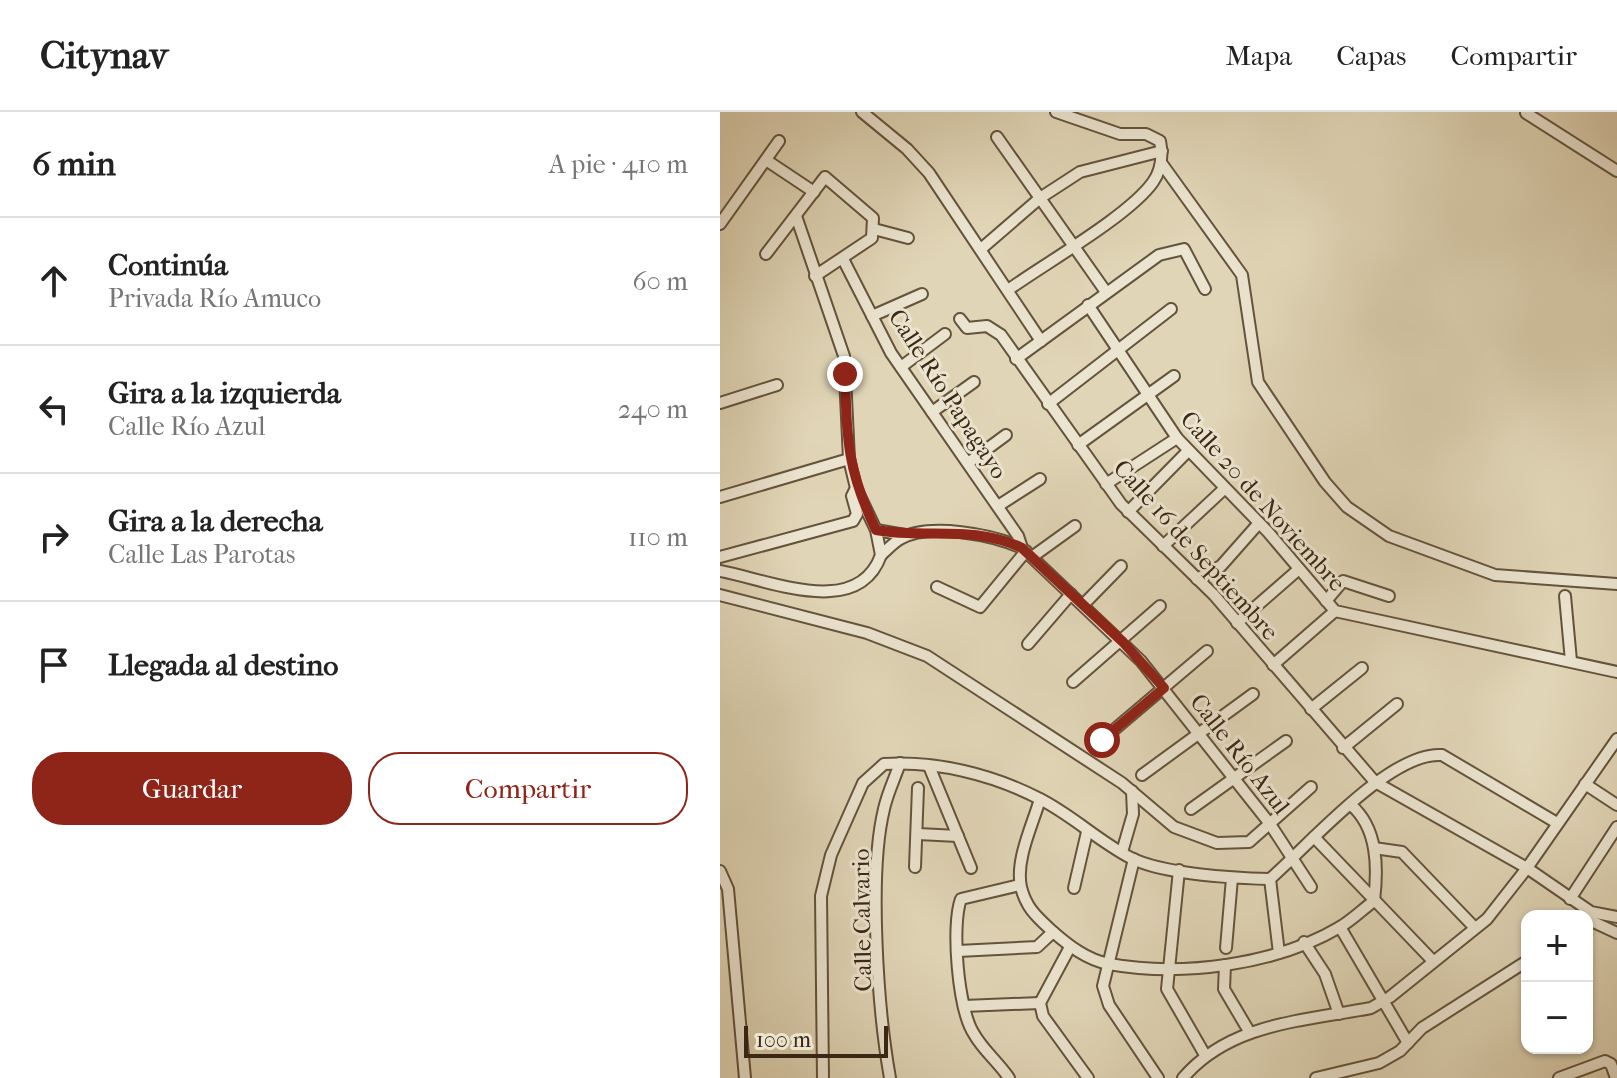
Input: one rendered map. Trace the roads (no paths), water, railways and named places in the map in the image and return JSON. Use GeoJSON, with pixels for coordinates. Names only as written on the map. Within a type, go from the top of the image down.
{"type":"FeatureCollection","features":[{"type":"Feature","properties":{"kind":"street"},"geometry":{"type":"LineString","coordinates":[[862,112],[907,149],[929,173],[1041,341]]}},
{"type":"Feature","properties":{"kind":"street"},"geometry":{"type":"LineString","coordinates":[[1008,290],[1132,204],[1152,182],[1162,164],[1162,151],[1155,136],[1120,134],[1056,112]]}},
{"type":"Feature","properties":{"kind":"street"},"geometry":{"type":"LineString","coordinates":[[1526,113],[1617,171]]}},
{"type":"Feature","properties":{"kind":"street"},"geometry":{"type":"LineString","coordinates":[[997,137],[1106,292]]}},
{"type":"Feature","properties":{"kind":"street"},"geometry":{"type":"LineString","coordinates":[[720,224],[779,141]]}},
{"type":"Feature","properties":{"kind":"street"},"geometry":{"type":"LineString","coordinates":[[981,249],[1040,198],[1080,172],[1162,151]]}},
{"type":"Feature","properties":{"kind":"street"},"geometry":{"type":"LineString","coordinates":[[766,160],[814,192]]}},
{"type":"Feature","properties":{"kind":"street"},"geometry":{"type":"LineString","coordinates":[[1162,164],[1242,275],[1258,382],[1325,482],[1347,507],[1389,536],[1495,575],[1617,584]]}},
{"type":"Feature","properties":{"kind":"street"},"geometry":{"type":"LineString","coordinates":[[766,254],[825,177],[873,218],[874,229],[872,238],[815,276]]}},
{"type":"Feature","properties":{"kind":"street"},"geometry":{"type":"LineString","coordinates":[[720,571],[807,590],[842,592],[863,584],[876,570],[881,555],[876,530],[856,488],[849,459],[844,356],[796,216]]}},
{"type":"Feature","properties":{"kind":"street"},"geometry":{"type":"LineString","coordinates":[[874,229],[908,238]]}},
{"type":"Feature","properties":{"kind":"street"},"geometry":{"type":"LineString","coordinates":[[1016,359],[1159,255],[1184,249],[1205,289]]}},
{"type":"Feature","properties":{"kind":"street","name":"Calle Río Papagayo"},"geometry":{"type":"LineString","coordinates":[[843,259],[901,367],[1027,552]]}},
{"type":"Feature","properties":{"kind":"street"},"geometry":{"type":"LineString","coordinates":[[872,316],[922,294]]}},
{"type":"Feature","properties":{"kind":"street","name":"Calle 20 de Noviembre"},"geometry":{"type":"LineString","coordinates":[[1088,305],[1177,438],[1259,523],[1335,611],[1617,672]]}},
{"type":"Feature","properties":{"kind":"street"},"geometry":{"type":"LineString","coordinates":[[1048,404],[1171,309]]}},
{"type":"Feature","properties":{"kind":"street","name":"Calle 16 de Septiembre"},"geometry":{"type":"LineString","coordinates":[[960,319],[971,329],[993,328],[1128,512],[1197,579],[1375,782],[1527,868],[1581,910]]}},
{"type":"Feature","properties":{"kind":"street"},"geometry":{"type":"LineString","coordinates":[[901,367],[945,334]]}},
{"type":"Feature","properties":{"kind":"street"},"geometry":{"type":"LineString","coordinates":[[1078,445],[1174,376]]}},
{"type":"Feature","properties":{"kind":"street"},"geometry":{"type":"LineString","coordinates":[[932,412],[974,382]]}},
{"type":"Feature","properties":{"kind":"street"},"geometry":{"type":"LineString","coordinates":[[720,403],[777,385]]}},
{"type":"Feature","properties":{"kind":"street"},"geometry":{"type":"LineString","coordinates":[[968,463],[1006,435]]}},
{"type":"Feature","properties":{"kind":"street"},"geometry":{"type":"LineString","coordinates":[[1106,484],[1177,438]]}},
{"type":"Feature","properties":{"kind":"street"},"geometry":{"type":"LineString","coordinates":[[1128,512],[1188,451]]}},
{"type":"Feature","properties":{"kind":"street"},"geometry":{"type":"LineString","coordinates":[[720,497],[849,459]]}},
{"type":"Feature","properties":{"kind":"street"},"geometry":{"type":"LineString","coordinates":[[998,506],[1040,479]]}},
{"type":"Feature","properties":{"kind":"street"},"geometry":{"type":"LineString","coordinates":[[720,557],[853,521],[857,514],[852,496],[856,488]]}},
{"type":"Feature","properties":{"kind":"street"},"geometry":{"type":"LineString","coordinates":[[1163,546],[1224,489]]}},
{"type":"Feature","properties":{"kind":"street"},"geometry":{"type":"LineString","coordinates":[[1197,579],[1221,566],[1259,523]]}},
{"type":"Feature","properties":{"kind":"street"},"geometry":{"type":"LineString","coordinates":[[937,587],[980,607],[1027,552],[1075,526]]}},
{"type":"Feature","properties":{"kind":"street","name":"Calle Río Azul"},"geometry":{"type":"LineString","coordinates":[[876,530],[910,535],[973,534],[1002,539],[1027,552],[1123,642],[1164,688],[1270,824],[1311,887]]}},
{"type":"Feature","properties":{"kind":"street"},"geometry":{"type":"LineString","coordinates":[[881,555],[901,538],[910,535]]}},
{"type":"Feature","properties":{"kind":"street"},"geometry":{"type":"LineString","coordinates":[[1083,605],[1121,566]]}},
{"type":"Feature","properties":{"kind":"street"},"geometry":{"type":"LineString","coordinates":[[1237,623],[1299,569]]}},
{"type":"Feature","properties":{"kind":"street"},"geometry":{"type":"LineString","coordinates":[[1326,601],[1343,581],[1389,596]]}},
{"type":"Feature","properties":{"kind":"street"},"geometry":{"type":"LineString","coordinates":[[1028,644],[1071,594]]}},
{"type":"Feature","properties":{"kind":"street"},"geometry":{"type":"LineString","coordinates":[[720,595],[867,633],[927,656],[1132,791],[1174,827],[1217,843],[1249,842],[1311,787]]}},
{"type":"Feature","properties":{"kind":"street"},"geometry":{"type":"LineString","coordinates":[[1565,596],[1571,661]]}},
{"type":"Feature","properties":{"kind":"street"},"geometry":{"type":"LineString","coordinates":[[1073,682],[1123,642],[1160,606]]}},
{"type":"Feature","properties":{"kind":"street"},"geometry":{"type":"LineString","coordinates":[[1273,665],[1335,611]]}},
{"type":"Feature","properties":{"kind":"street"},"geometry":{"type":"LineString","coordinates":[[1102,740],[1207,651]]}},
{"type":"Feature","properties":{"kind":"street"},"geometry":{"type":"LineString","coordinates":[[1311,709],[1362,668]]}},
{"type":"Feature","properties":{"kind":"street"},"geometry":{"type":"LineString","coordinates":[[1142,775],[1253,694]]}},
{"type":"Feature","properties":{"kind":"street"},"geometry":{"type":"LineString","coordinates":[[1343,748],[1397,704]]}},
{"type":"Feature","properties":{"kind":"street"},"geometry":{"type":"LineString","coordinates":[[1183,1078],[1205,1055],[1235,1036],[1382,1003],[1487,919],[1527,868],[1617,739]]}},
{"type":"Feature","properties":{"kind":"street"},"geometry":{"type":"LineString","coordinates":[[1191,809],[1286,741]]}},
{"type":"Feature","properties":{"kind":"street"},"geometry":{"type":"LineString","coordinates":[[1279,953],[1270,879],[1290,857],[1375,782],[1430,754],[1442,755],[1557,823]]}},
{"type":"Feature","properties":{"kind":"street","name":"Calle Calvario"},"geometry":{"type":"LineString","coordinates":[[890,1078],[878,951],[878,857],[884,810],[900,763]]}},
{"type":"Feature","properties":{"kind":"street"},"geometry":{"type":"LineString","coordinates":[[823,1078],[821,896],[831,855],[863,783],[884,764],[929,766],[990,777],[1040,799],[1087,832],[1134,859],[1232,878],[1270,879]]}},
{"type":"Feature","properties":{"kind":"street"},"geometry":{"type":"LineString","coordinates":[[929,766],[971,868]]}},
{"type":"Feature","properties":{"kind":"street"},"geometry":{"type":"LineString","coordinates":[[1585,784],[1617,805]]}},
{"type":"Feature","properties":{"kind":"street"},"geometry":{"type":"LineString","coordinates":[[915,867],[918,788]]}},
{"type":"Feature","properties":{"kind":"street"},"geometry":{"type":"LineString","coordinates":[[1122,852],[1133,814],[1132,791]]}},
{"type":"Feature","properties":{"kind":"street"},"geometry":{"type":"LineString","coordinates":[[1040,799],[1022,860],[1020,885],[1030,911],[1070,947],[1107,964],[1168,968],[1225,965],[1279,953],[1340,927],[1374,901],[1377,879],[1374,848],[1362,815],[1351,805]]}},
{"type":"Feature","properties":{"kind":"street"},"geometry":{"type":"LineString","coordinates":[[1570,899],[1617,827]]}},
{"type":"Feature","properties":{"kind":"street"},"geometry":{"type":"LineString","coordinates":[[1074,888],[1087,832]]}},
{"type":"Feature","properties":{"kind":"street"},"geometry":{"type":"LineString","coordinates":[[918,834],[958,836]]}},
{"type":"Feature","properties":{"kind":"street"},"geometry":{"type":"LineString","coordinates":[[1314,837],[1432,960]]}},
{"type":"Feature","properties":{"kind":"street"},"geometry":{"type":"LineString","coordinates":[[1374,848],[1402,852],[1475,928]]}},
{"type":"Feature","properties":{"kind":"street"},"geometry":{"type":"LineString","coordinates":[[1134,859],[1103,986],[1109,1005],[1158,1078]]}},
{"type":"Feature","properties":{"kind":"street"},"geometry":{"type":"LineString","coordinates":[[1179,870],[1168,968],[1170,998],[1205,1055]]}},
{"type":"Feature","properties":{"kind":"street"},"geometry":{"type":"LineString","coordinates":[[720,871],[728,889],[745,1078]]}},
{"type":"Feature","properties":{"kind":"street"},"geometry":{"type":"LineString","coordinates":[[1226,948],[1232,878]]}},
{"type":"Feature","properties":{"kind":"street"},"geometry":{"type":"LineString","coordinates":[[1009,1078],[995,1056],[973,1034],[964,1006],[956,912],[961,899],[1020,885]]}},
{"type":"Feature","properties":{"kind":"street"},"geometry":{"type":"LineString","coordinates":[[1593,917],[1617,917]]}},
{"type":"Feature","properties":{"kind":"street"},"geometry":{"type":"LineString","coordinates":[[1593,920],[1617,933]]}},
{"type":"Feature","properties":{"kind":"street"},"geometry":{"type":"LineString","coordinates":[[1340,927],[1408,1043]]}},
{"type":"Feature","properties":{"kind":"street"},"geometry":{"type":"LineString","coordinates":[[958,951],[1037,947],[1053,932]]}},
{"type":"Feature","properties":{"kind":"street"},"geometry":{"type":"LineString","coordinates":[[1304,942],[1325,974],[1339,1014]]}},
{"type":"Feature","properties":{"kind":"street"},"geometry":{"type":"LineString","coordinates":[[1070,947],[1040,1003],[1043,1016],[1088,1078]]}},
{"type":"Feature","properties":{"kind":"street"},"geometry":{"type":"LineString","coordinates":[[1225,965],[1224,989],[1250,1033]]}},
{"type":"Feature","properties":{"kind":"street"},"geometry":{"type":"LineString","coordinates":[[1316,1078],[1379,1063],[1408,1043],[1422,1028],[1521,965]]}},
{"type":"Feature","properties":{"kind":"street"},"geometry":{"type":"LineString","coordinates":[[964,1006],[1040,1003]]}},
{"type":"Feature","properties":{"kind":"street"},"geometry":{"type":"LineString","coordinates":[[1559,1078],[1605,1061],[1611,1064],[1616,1078]]}}]}
